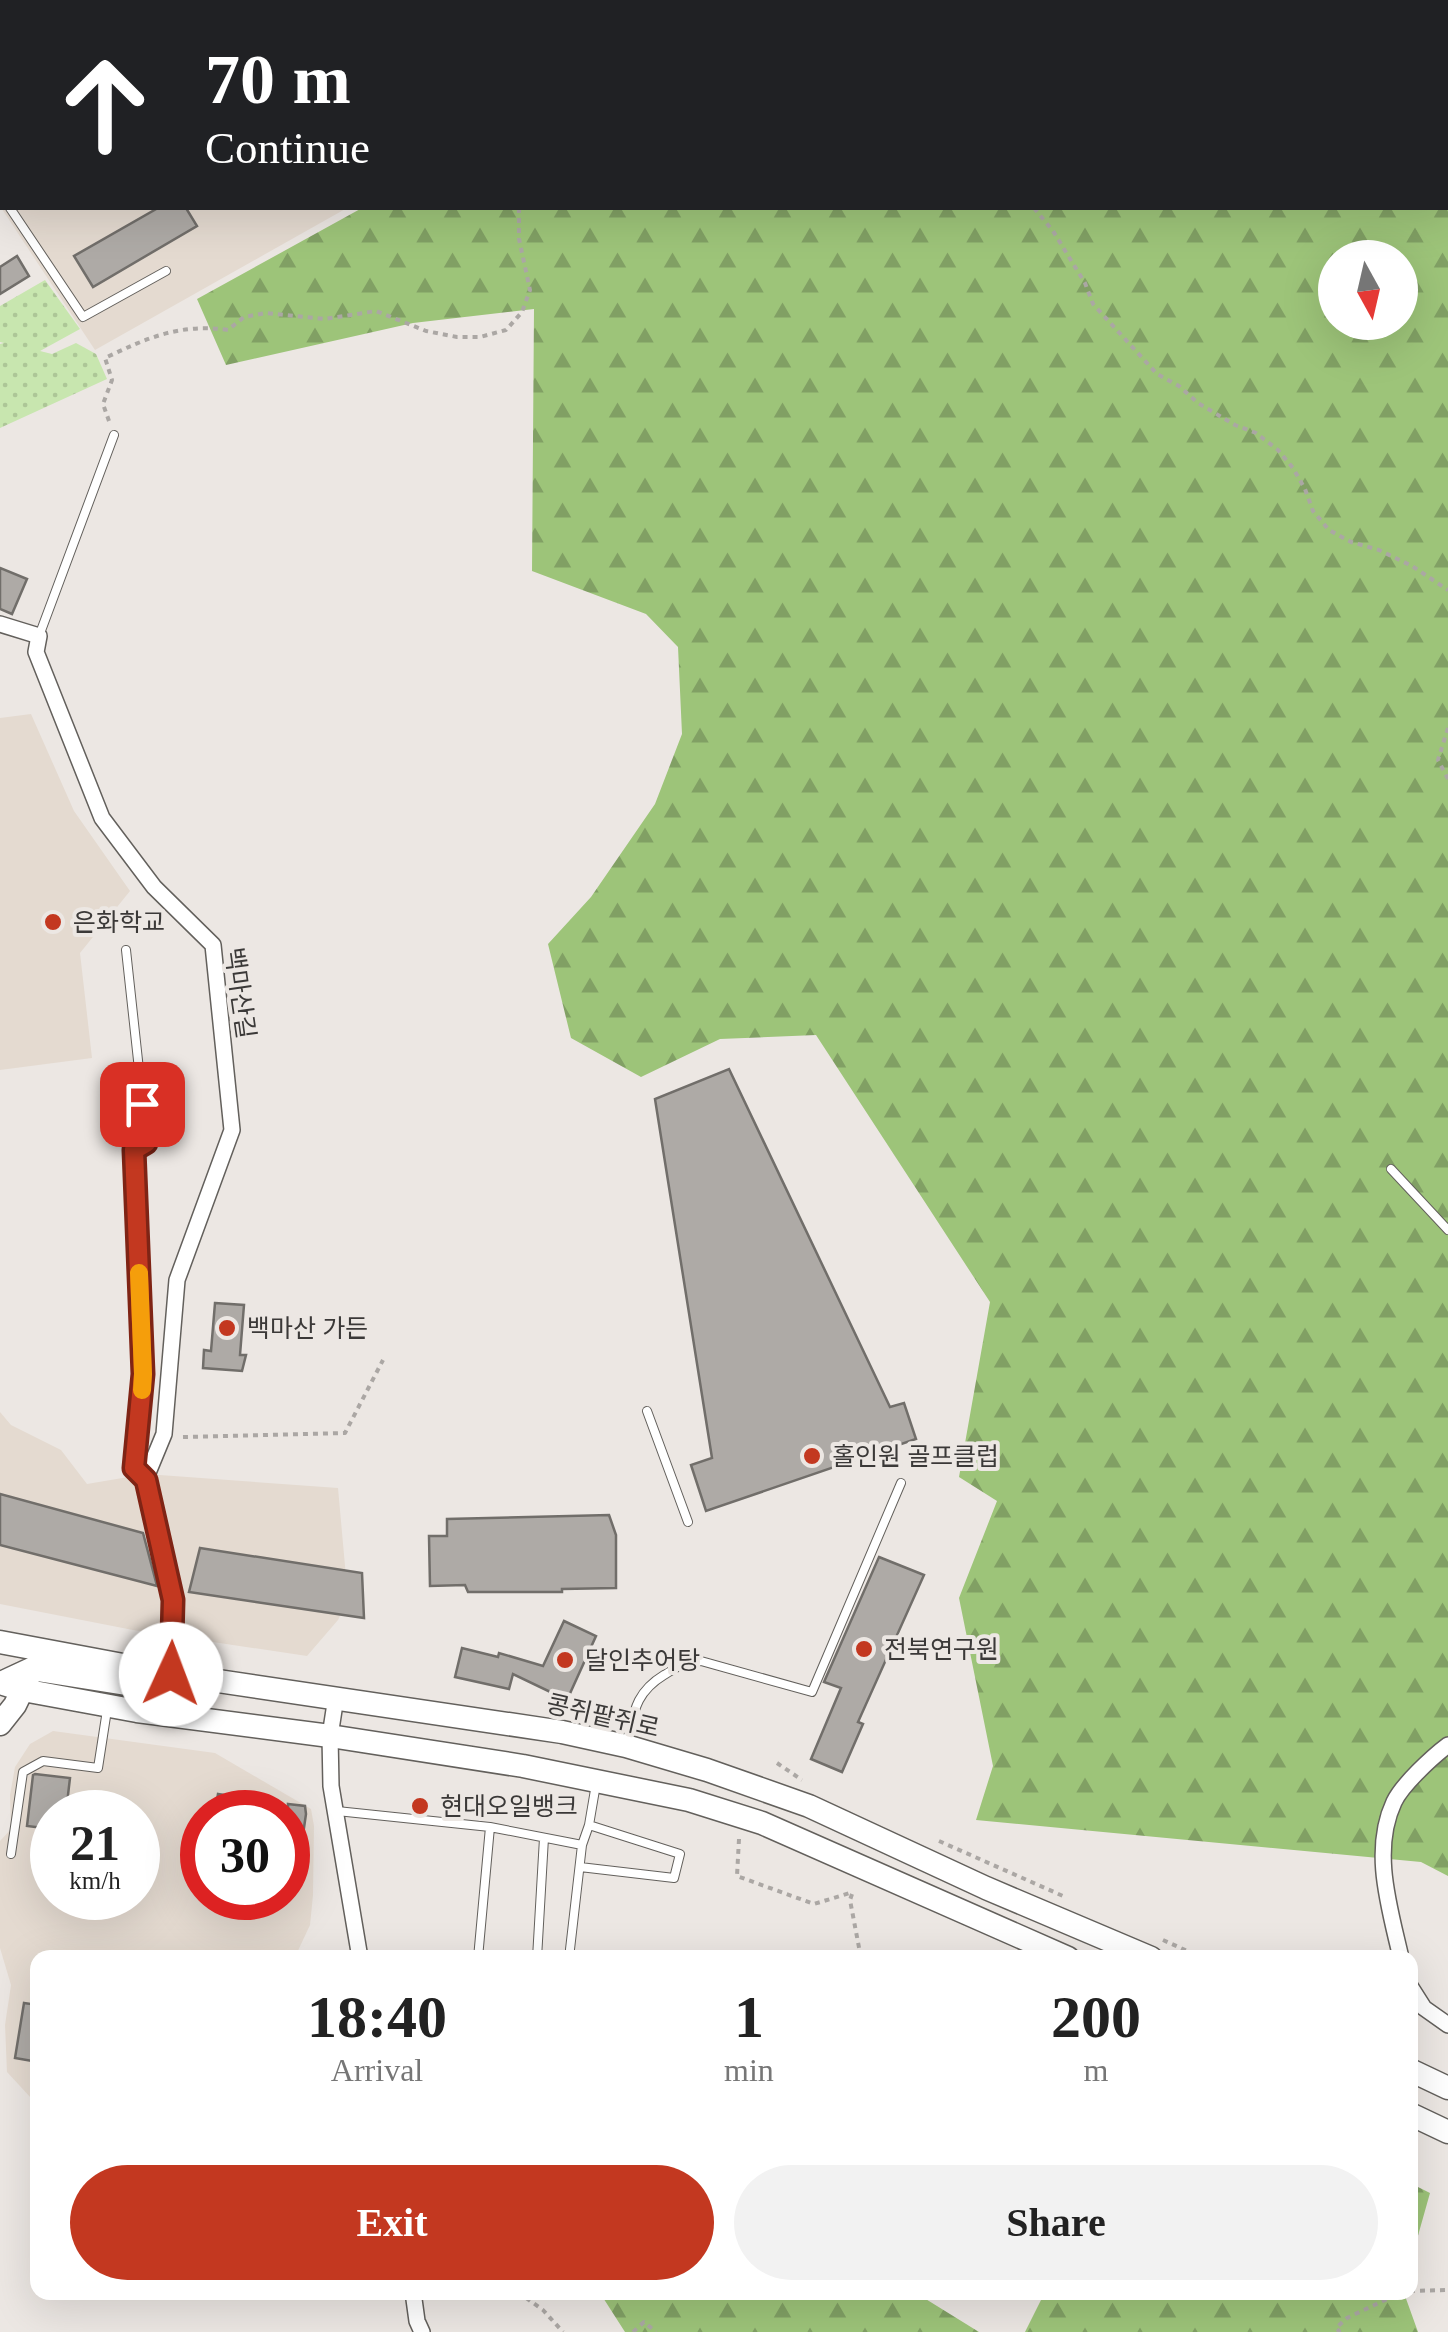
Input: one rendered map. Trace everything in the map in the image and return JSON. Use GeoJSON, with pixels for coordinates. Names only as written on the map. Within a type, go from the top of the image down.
{"type":"FeatureCollection","features":[{"type":"Feature","properties":{"kind":"main road","name":"콩쥐팥쥐로"},"geometry":{"type":"LineString","coordinates":[[5,1644],[15,1677]]}},
{"type":"Feature","properties":{"kind":"main road"},"geometry":{"type":"LineString","coordinates":[[0,1724],[15,1677],[5,1644]]}},
{"type":"Feature","properties":{"kind":"main road","name":"콩쥐팥쥐로"},"geometry":{"type":"LineString","coordinates":[[15,1677],[171,1674],[562,1732],[626,1746],[809,1806],[1132,1950]]}},
{"type":"Feature","properties":{"kind":"main road","name":"콩쥐팥쥐로"},"geometry":{"type":"LineString","coordinates":[[15,1677],[107,1705],[330,1736],[596,1780],[688,1800],[762,1823],[1050,1950]]}},
{"type":"Feature","properties":{"kind":"main road"},"geometry":{"type":"LineString","coordinates":[[15,1677],[183,1693],[212,1680]]}},
{"type":"Feature","properties":{"kind":"main road"},"geometry":{"type":"LineString","coordinates":[[1418,2074],[1448,2088]]}},
{"type":"Feature","properties":{"kind":"main road"},"geometry":{"type":"LineString","coordinates":[[1418,2118],[1448,2132]]}},
{"type":"Feature","properties":{"kind":"street"},"geometry":{"type":"LineString","coordinates":[[0,624],[39,636]]}},
{"type":"Feature","properties":{"kind":"street","name":"백마산길"},"geometry":{"type":"LineString","coordinates":[[39,636],[36,652],[102,818],[154,887],[213,945],[232,1130],[177,1280],[163,1438],[146,1480]]}},
{"type":"Feature","properties":{"kind":"street"},"geometry":{"type":"LineString","coordinates":[[146,1480],[173,1600],[171,1674]]}},
{"type":"Feature","properties":{"kind":"street"},"geometry":{"type":"LineString","coordinates":[[336,1697],[330,1736],[332,1786],[359,1950]]}},
{"type":"Feature","properties":{"kind":"street"},"geometry":{"type":"LineString","coordinates":[[1399,1950],[1386,1890],[1384,1838],[1394,1800],[1430,1759],[1448,1745]]}},
{"type":"Feature","properties":{"kind":"street"},"geometry":{"type":"LineString","coordinates":[[1418,1999],[1424,2008],[1448,2025]]}},
{"type":"Feature","properties":{"kind":"street"},"geometry":{"type":"LineString","coordinates":[[414,2300],[422,2332]]}},
{"type":"Feature","properties":{"kind":"lane"},"geometry":{"type":"LineString","coordinates":[[11,210],[83,317],[166,270]]}},
{"type":"Feature","properties":{"kind":"lane"},"geometry":{"type":"LineString","coordinates":[[39,636],[114,435]]}},
{"type":"Feature","properties":{"kind":"lane"},"geometry":{"type":"LineString","coordinates":[[126,950],[146,1143],[134,1150],[143,1374],[134,1468],[146,1480]]}},
{"type":"Feature","properties":{"kind":"lane"},"geometry":{"type":"LineString","coordinates":[[1391,1169],[1448,1230]]}},
{"type":"Feature","properties":{"kind":"lane"},"geometry":{"type":"LineString","coordinates":[[648,1410],[688,1522]]}},
{"type":"Feature","properties":{"kind":"lane"},"geometry":{"type":"LineString","coordinates":[[626,1746],[635,1705],[649,1684],[684,1662],[715,1664],[812,1692],[901,1483]]}},
{"type":"Feature","properties":{"kind":"lane"},"geometry":{"type":"LineString","coordinates":[[10,1854],[23,1772],[43,1761],[98,1768],[107,1705]]}},
{"type":"Feature","properties":{"kind":"lane"},"geometry":{"type":"LineString","coordinates":[[570,1950],[582,1845],[596,1780]]}},
{"type":"Feature","properties":{"kind":"lane"},"geometry":{"type":"LineString","coordinates":[[337,1811],[490,1827],[582,1845]]}},
{"type":"Feature","properties":{"kind":"lane"},"geometry":{"type":"LineString","coordinates":[[580,1867],[674,1878],[680,1854],[589,1824]]}},
{"type":"Feature","properties":{"kind":"lane"},"geometry":{"type":"LineString","coordinates":[[479,1950],[490,1827]]}},
{"type":"Feature","properties":{"kind":"lane"},"geometry":{"type":"LineString","coordinates":[[537,1950],[544,1838]]}},
{"type":"Feature","properties":{"kind":"path"},"geometry":{"type":"LineString","coordinates":[[114,435],[103,404],[112,380],[105,358],[152,336],[203,326],[228,330],[244,318],[266,313],[325,319],[376,311],[426,331],[457,337],[480,337],[506,330],[522,312],[530,290],[519,240],[519,210]]}},
{"type":"Feature","properties":{"kind":"path"},"geometry":{"type":"LineString","coordinates":[[1036,210],[1085,283],[1093,304],[1157,374],[1278,450],[1329,530],[1412,566],[1448,590]]}},
{"type":"Feature","properties":{"kind":"path"},"geometry":{"type":"LineString","coordinates":[[1448,728],[1438,760],[1448,779]]}},
{"type":"Feature","properties":{"kind":"path"},"geometry":{"type":"LineString","coordinates":[[163,1438],[345,1433],[383,1360]]}},
{"type":"Feature","properties":{"kind":"path"},"geometry":{"type":"LineString","coordinates":[[777,1764],[805,1782]]}},
{"type":"Feature","properties":{"kind":"path"},"geometry":{"type":"LineString","coordinates":[[741,1816],[737,1876],[814,1904],[853,1892]]}},
{"type":"Feature","properties":{"kind":"path"},"geometry":{"type":"LineString","coordinates":[[930,1837],[1075,1901]]}},
{"type":"Feature","properties":{"kind":"path"},"geometry":{"type":"LineString","coordinates":[[859,1950],[850,1900],[864,1867]]}},
{"type":"Feature","properties":{"kind":"path"},"geometry":{"type":"LineString","coordinates":[[1148,1933],[1185,1950]]}},
{"type":"Feature","properties":{"kind":"path"},"geometry":{"type":"LineString","coordinates":[[1418,2291],[1448,2290]]}},
{"type":"Feature","properties":{"kind":"path"},"geometry":{"type":"LineString","coordinates":[[529,2300],[563,2332]]}},
{"type":"Feature","properties":{"kind":"path"},"geometry":{"type":"LineString","coordinates":[[1337,2332],[1336,2328],[1347,2318],[1385,2300]]}},
{"type":"Feature","properties":{"kind":"path"},"geometry":{"type":"LineString","coordinates":[[633,2332],[644,2322],[656,2332]]}},
{"type":"Feature","properties":{"kind":"shaded area"},"geometry":{"type":"Polygon","coordinates":[[[3,210],[343,210],[95,350],[3,210]]]}},
{"type":"Feature","properties":{"kind":"shaded area","name":"은화학교"},"geometry":{"type":"Polygon","coordinates":[[[31,714],[74,811],[130,891],[80,953],[92,1058],[0,1070],[0,718],[31,714]]]}},
{"type":"Feature","properties":{"kind":"shaded area"},"geometry":{"type":"Polygon","coordinates":[[[0,1412],[11,1425],[61,1450],[87,1484],[146,1474],[338,1488],[348,1599],[338,1620],[307,1656],[133,1630],[0,1604],[0,1412]]]}},
{"type":"Feature","properties":{"kind":"shaded area"},"geometry":{"type":"Polygon","coordinates":[[[53,1731],[215,1753],[278,1790],[180,1790],[180,1920],[310,1920],[310,1808],[314,1826],[313,1895],[310,1925],[298,1950],[30,1950],[30,2097],[7,2072],[5,2025],[11,1985],[0,1948],[0,1841],[11,1829],[10,1795],[15,1767],[30,1744],[53,1731]]]}},
{"type":"Feature","properties":{"kind":"green space"},"geometry":{"type":"Polygon","coordinates":[[[358,210],[1448,210],[1448,1876],[1421,1862],[976,1820],[993,1766],[959,1598],[997,1501],[959,1477],[990,1302],[816,1035],[720,1039],[641,1077],[571,1038],[548,944],[591,897],[655,804],[682,734],[678,647],[646,614],[532,571],[534,309],[413,323],[226,365],[197,299],[358,210]]]}},
{"type":"Feature","properties":{"kind":"green space"},"geometry":{"type":"Polygon","coordinates":[[[45,280],[80,329],[40,351],[52,354],[76,343],[96,354],[107,379],[0,428],[0,344],[4,343],[0,342],[0,306],[45,280]]]}},
{"type":"Feature","properties":{"kind":"green space"},"geometry":{"type":"Polygon","coordinates":[[[1418,2187],[1430,2193],[1418,2236],[1418,2187]]]}},
{"type":"Feature","properties":{"kind":"green space"},"geometry":{"type":"Polygon","coordinates":[[[604,2300],[927,2300],[979,2332],[625,2332],[604,2300]]]}},
{"type":"Feature","properties":{"kind":"green space"},"geometry":{"type":"Polygon","coordinates":[[[1041,2300],[1407,2300],[1418,2332],[1025,2332],[1041,2300]]]}},
{"type":"Feature","properties":{"kind":"building"},"geometry":{"type":"Polygon","coordinates":[[[154,210],[187,210],[197,226],[93,287],[74,256],[154,210]]]}},
{"type":"Feature","properties":{"kind":"building"},"geometry":{"type":"Polygon","coordinates":[[[17,256],[29,276],[0,294],[0,267],[17,256]]]}},
{"type":"Feature","properties":{"kind":"building"},"geometry":{"type":"Polygon","coordinates":[[[0,568],[27,579],[12,614],[0,609],[0,568]]]}},
{"type":"Feature","properties":{"kind":"building"},"geometry":{"type":"Polygon","coordinates":[[[729,1069],[890,1407],[904,1403],[916,1439],[706,1511],[691,1465],[712,1458],[655,1099],[729,1069]]]}},
{"type":"Feature","properties":{"kind":"building","name":"백마산 가든"},"geometry":{"type":"Polygon","coordinates":[[[215,1303],[244,1305],[240,1355],[246,1355],[242,1371],[203,1368],[204,1350],[211,1351],[215,1303]]]}},
{"type":"Feature","properties":{"kind":"building"},"geometry":{"type":"Polygon","coordinates":[[[0,1494],[143,1533],[157,1586],[0,1545],[0,1494]]]}},
{"type":"Feature","properties":{"kind":"building"},"geometry":{"type":"Polygon","coordinates":[[[609,1515],[616,1535],[616,1588],[468,1592],[465,1585],[430,1586],[429,1536],[447,1536],[447,1519],[609,1515]]]}},
{"type":"Feature","properties":{"kind":"building"},"geometry":{"type":"Polygon","coordinates":[[[200,1548],[362,1573],[364,1618],[189,1592],[200,1548]]]}},
{"type":"Feature","properties":{"kind":"building","name":"전북연구원"},"geometry":{"type":"Polygon","coordinates":[[[879,1557],[924,1575],[858,1722],[863,1724],[842,1772],[811,1759],[841,1688],[824,1682],[879,1557]]]}},
{"type":"Feature","properties":{"kind":"building"},"geometry":{"type":"Polygon","coordinates":[[[564,1621],[596,1636],[567,1700],[513,1674],[509,1689],[455,1677],[462,1648],[498,1657],[499,1653],[543,1666],[564,1621]]]}},
{"type":"Feature","properties":{"kind":"building"},"geometry":{"type":"Polygon","coordinates":[[[33,1775],[70,1778],[69,1790],[31,1790],[33,1775]]]}},
{"type":"Feature","properties":{"kind":"building"},"geometry":{"type":"Polygon","coordinates":[[[24,2003],[30,2004],[30,2061],[15,2058],[24,2003]]]}},
{"type":"Feature","properties":{"kind":"slow traffic"},"geometry":{"type":"LineString","coordinates":[[139,1273],[142,1390]]}},
{"type":"Feature","properties":{"kind":"place","name":"은화학교"},"geometry":{"type":"Point","coordinates":[53,922]}},
{"type":"Feature","properties":{"kind":"place","name":"백마산 가든"},"geometry":{"type":"Point","coordinates":[227,1328]}},
{"type":"Feature","properties":{"kind":"place","name":"홀인원 골프클럽"},"geometry":{"type":"Point","coordinates":[812,1456]}},
{"type":"Feature","properties":{"kind":"place","name":"전북연구원"},"geometry":{"type":"Point","coordinates":[864,1649]}},
{"type":"Feature","properties":{"kind":"place","name":"달인추어탕"},"geometry":{"type":"Point","coordinates":[565,1660]}},
{"type":"Feature","properties":{"kind":"place","name":"현대오일뱅크"},"geometry":{"type":"Point","coordinates":[420,1806]}},
{"type":"Feature","properties":{"kind":"route"},"geometry":{"type":"LineString","coordinates":[[142,1104],[146,1143],[134,1150],[143,1374],[134,1468],[146,1480],[173,1600],[171,1674]]}}]}
